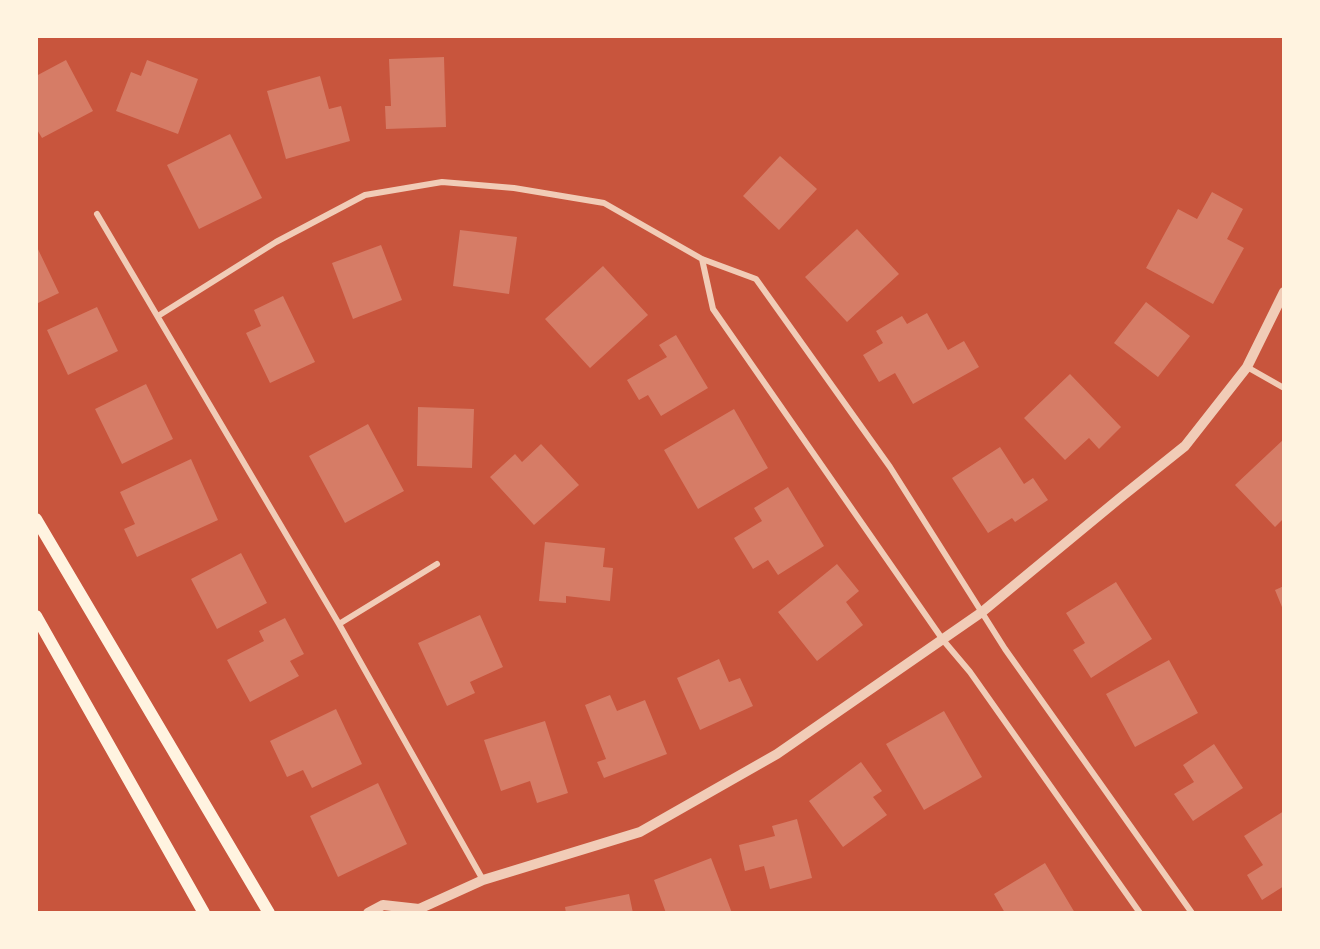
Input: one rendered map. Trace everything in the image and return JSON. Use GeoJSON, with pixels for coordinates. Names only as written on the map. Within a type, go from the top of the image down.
{"type":"FeatureCollection","features":[{"type":"Feature","properties":{"kind":"main road"},"geometry":{"type":"LineString","coordinates":[[36,519],[269,913]]}},
{"type":"Feature","properties":{"kind":"main road"},"geometry":{"type":"LineString","coordinates":[[36,616],[204,913]]}},
{"type":"Feature","properties":{"kind":"street"},"geometry":{"type":"LineString","coordinates":[[158,316],[276,242],[364,195],[442,182],[514,188],[604,203],[702,259],[756,279],[890,467],[1005,649],[1192,913]]}},
{"type":"Feature","properties":{"kind":"street"},"geometry":{"type":"LineString","coordinates":[[97,214],[339,624],[483,880]]}},
{"type":"Feature","properties":{"kind":"street"},"geometry":{"type":"LineString","coordinates":[[702,259],[713,309],[943,640],[969,672],[1140,913]]}},
{"type":"Feature","properties":{"kind":"street"},"geometry":{"type":"LineString","coordinates":[[368,913],[383,905],[417,911],[483,880],[640,832],[777,754],[982,612],[1185,446],[1247,367],[1284,292]]}},
{"type":"Feature","properties":{"kind":"street"},"geometry":{"type":"LineString","coordinates":[[1247,367],[1284,388]]}},
{"type":"Feature","properties":{"kind":"street"},"geometry":{"type":"LineString","coordinates":[[339,624],[437,564]]}},
{"type":"Feature","properties":{"kind":"building"},"geometry":{"type":"Polygon","coordinates":[[[444,57],[446,127],[386,129],[385,106],[391,106],[389,59],[444,57]]]}},
{"type":"Feature","properties":{"kind":"building"},"geometry":{"type":"Polygon","coordinates":[[[66,60],[93,111],[42,138],[36,128],[36,76],[66,60]]]}},
{"type":"Feature","properties":{"kind":"building"},"geometry":{"type":"Polygon","coordinates":[[[147,60],[198,79],[178,134],[116,111],[131,72],[141,76],[147,60]]]}},
{"type":"Feature","properties":{"kind":"building"},"geometry":{"type":"Polygon","coordinates":[[[320,76],[329,109],[341,106],[350,141],[286,159],[267,91],[320,76]]]}},
{"type":"Feature","properties":{"kind":"building"},"geometry":{"type":"Polygon","coordinates":[[[230,134],[262,198],[199,229],[167,165],[230,134]]]}},
{"type":"Feature","properties":{"kind":"building"},"geometry":{"type":"Polygon","coordinates":[[[780,156],[817,189],[779,230],[743,196],[780,156]]]}},
{"type":"Feature","properties":{"kind":"building"},"geometry":{"type":"Polygon","coordinates":[[[1212,192],[1243,209],[1227,239],[1244,248],[1213,304],[1146,268],[1178,209],[1197,219],[1212,192]]]}},
{"type":"Feature","properties":{"kind":"building"},"geometry":{"type":"Polygon","coordinates":[[[857,229],[899,274],[847,322],[805,277],[857,229]]]}},
{"type":"Feature","properties":{"kind":"building"},"geometry":{"type":"Polygon","coordinates":[[[460,230],[517,237],[509,294],[453,286],[460,230]]]}},
{"type":"Feature","properties":{"kind":"building"},"geometry":{"type":"Polygon","coordinates":[[[36,245],[59,293],[36,304],[36,245]]]}},
{"type":"Feature","properties":{"kind":"building"},"geometry":{"type":"Polygon","coordinates":[[[381,245],[402,300],[353,319],[332,263],[381,245]]]}},
{"type":"Feature","properties":{"kind":"building"},"geometry":{"type":"Polygon","coordinates":[[[603,266],[648,315],[590,368],[545,319],[603,266]]]}},
{"type":"Feature","properties":{"kind":"building"},"geometry":{"type":"Polygon","coordinates":[[[283,296],[315,362],[270,383],[246,333],[261,326],[254,310],[283,296]]]}},
{"type":"Feature","properties":{"kind":"building"},"geometry":{"type":"Polygon","coordinates":[[[1146,302],[1190,336],[1158,377],[1114,343],[1146,302]]]}},
{"type":"Feature","properties":{"kind":"building"},"geometry":{"type":"Polygon","coordinates":[[[97,307],[118,351],[68,375],[47,330],[97,307]]]}},
{"type":"Feature","properties":{"kind":"building"},"geometry":{"type":"Polygon","coordinates":[[[927,313],[948,350],[964,341],[979,367],[913,404],[895,373],[879,382],[863,355],[883,343],[876,331],[902,316],[907,324],[927,313]]]}},
{"type":"Feature","properties":{"kind":"building"},"geometry":{"type":"Polygon","coordinates":[[[676,335],[708,388],[661,416],[648,395],[639,400],[627,380],[667,357],[659,345],[676,335]]]}},
{"type":"Feature","properties":{"kind":"building"},"geometry":{"type":"Polygon","coordinates":[[[1070,374],[1121,427],[1099,449],[1089,438],[1065,460],[1024,418],[1070,374]]]}},
{"type":"Feature","properties":{"kind":"building"},"geometry":{"type":"Polygon","coordinates":[[[146,384],[173,439],[122,464],[95,409],[146,384]]]}},
{"type":"Feature","properties":{"kind":"building"},"geometry":{"type":"Polygon","coordinates":[[[418,407],[474,409],[472,468],[417,466],[418,407]]]}},
{"type":"Feature","properties":{"kind":"building"},"geometry":{"type":"Polygon","coordinates":[[[734,409],[768,468],[698,509],[664,450],[734,409]]]}},
{"type":"Feature","properties":{"kind":"building"},"geometry":{"type":"Polygon","coordinates":[[[368,424],[404,491],[345,523],[309,456],[368,424]]]}},
{"type":"Feature","properties":{"kind":"building"},"geometry":{"type":"Polygon","coordinates":[[[1284,439],[1284,518],[1275,527],[1235,485],[1284,439]]]}},
{"type":"Feature","properties":{"kind":"building"},"geometry":{"type":"Polygon","coordinates":[[[541,444],[579,485],[534,525],[490,477],[515,454],[522,462],[541,444]]]}},
{"type":"Feature","properties":{"kind":"building"},"geometry":{"type":"Polygon","coordinates":[[[1000,447],[1024,484],[1033,478],[1048,500],[1015,522],[1012,518],[988,533],[952,478],[1000,447]]]}},
{"type":"Feature","properties":{"kind":"building"},"geometry":{"type":"Polygon","coordinates":[[[191,459],[218,520],[137,557],[124,529],[135,524],[120,492],[191,459]]]}},
{"type":"Feature","properties":{"kind":"building"},"geometry":{"type":"Polygon","coordinates":[[[788,487],[824,546],[778,575],[768,560],[753,569],[734,538],[762,521],[754,508],[788,487]]]}},
{"type":"Feature","properties":{"kind":"building"},"geometry":{"type":"Polygon","coordinates":[[[545,542],[605,548],[603,567],[613,568],[610,601],[566,596],[566,603],[539,601],[545,542]]]}},
{"type":"Feature","properties":{"kind":"building"},"geometry":{"type":"Polygon","coordinates":[[[241,553],[267,603],[217,629],[191,579],[241,553]]]}},
{"type":"Feature","properties":{"kind":"building"},"geometry":{"type":"Polygon","coordinates":[[[837,564],[859,591],[846,602],[863,625],[817,661],[778,612],[837,564]]]}},
{"type":"Feature","properties":{"kind":"building"},"geometry":{"type":"Polygon","coordinates":[[[1116,582],[1152,639],[1091,678],[1073,650],[1085,643],[1066,613],[1116,582]]]}},
{"type":"Feature","properties":{"kind":"building"},"geometry":{"type":"Polygon","coordinates":[[[1284,586],[1284,612],[1275,590],[1284,586]]]}},
{"type":"Feature","properties":{"kind":"building"},"geometry":{"type":"Polygon","coordinates":[[[480,615],[503,667],[470,682],[475,693],[447,706],[418,643],[480,615]]]}},
{"type":"Feature","properties":{"kind":"building"},"geometry":{"type":"Polygon","coordinates":[[[285,618],[304,654],[290,661],[299,676],[250,702],[227,660],[264,641],[259,631],[285,618]]]}},
{"type":"Feature","properties":{"kind":"building"},"geometry":{"type":"Polygon","coordinates":[[[719,659],[729,682],[740,678],[753,706],[700,730],[677,678],[719,659]]]}},
{"type":"Feature","properties":{"kind":"building"},"geometry":{"type":"Polygon","coordinates":[[[1169,660],[1198,713],[1135,747],[1106,694],[1169,660]]]}},
{"type":"Feature","properties":{"kind":"building"},"geometry":{"type":"Polygon","coordinates":[[[610,695],[617,711],[645,700],[667,754],[604,778],[597,762],[606,759],[585,705],[610,695]]]}},
{"type":"Feature","properties":{"kind":"building"},"geometry":{"type":"Polygon","coordinates":[[[336,709],[362,764],[312,788],[303,770],[287,777],[270,741],[336,709]]]}},
{"type":"Feature","properties":{"kind":"building"},"geometry":{"type":"Polygon","coordinates":[[[944,711],[982,777],[924,810],[886,744],[944,711]]]}},
{"type":"Feature","properties":{"kind":"building"},"geometry":{"type":"Polygon","coordinates":[[[545,721],[568,793],[537,803],[530,781],[501,791],[484,740],[545,721]]]}},
{"type":"Feature","properties":{"kind":"building"},"geometry":{"type":"Polygon","coordinates":[[[1214,744],[1243,788],[1193,821],[1174,794],[1194,782],[1183,765],[1214,744]]]}},
{"type":"Feature","properties":{"kind":"building"},"geometry":{"type":"Polygon","coordinates":[[[861,762],[882,791],[873,797],[887,815],[843,847],[809,801],[861,762]]]}},
{"type":"Feature","properties":{"kind":"building"},"geometry":{"type":"Polygon","coordinates":[[[378,783],[407,844],[338,877],[310,816],[378,783]]]}},
{"type":"Feature","properties":{"kind":"building"},"geometry":{"type":"Polygon","coordinates":[[[1284,811],[1284,886],[1262,900],[1247,875],[1263,865],[1244,836],[1284,811]]]}},
{"type":"Feature","properties":{"kind":"building"},"geometry":{"type":"Polygon","coordinates":[[[797,819],[812,878],[770,889],[764,866],[745,871],[739,845],[775,836],[772,826],[797,819]]]}},
{"type":"Feature","properties":{"kind":"building"},"geometry":{"type":"Polygon","coordinates":[[[711,858],[732,913],[666,913],[654,880],[711,858]]]}},
{"type":"Feature","properties":{"kind":"building"},"geometry":{"type":"Polygon","coordinates":[[[1045,863],[1075,913],[1005,913],[994,894],[1045,863]]]}},
{"type":"Feature","properties":{"kind":"building"},"geometry":{"type":"Polygon","coordinates":[[[629,894],[633,913],[566,913],[565,907],[629,894]]]}}]}
